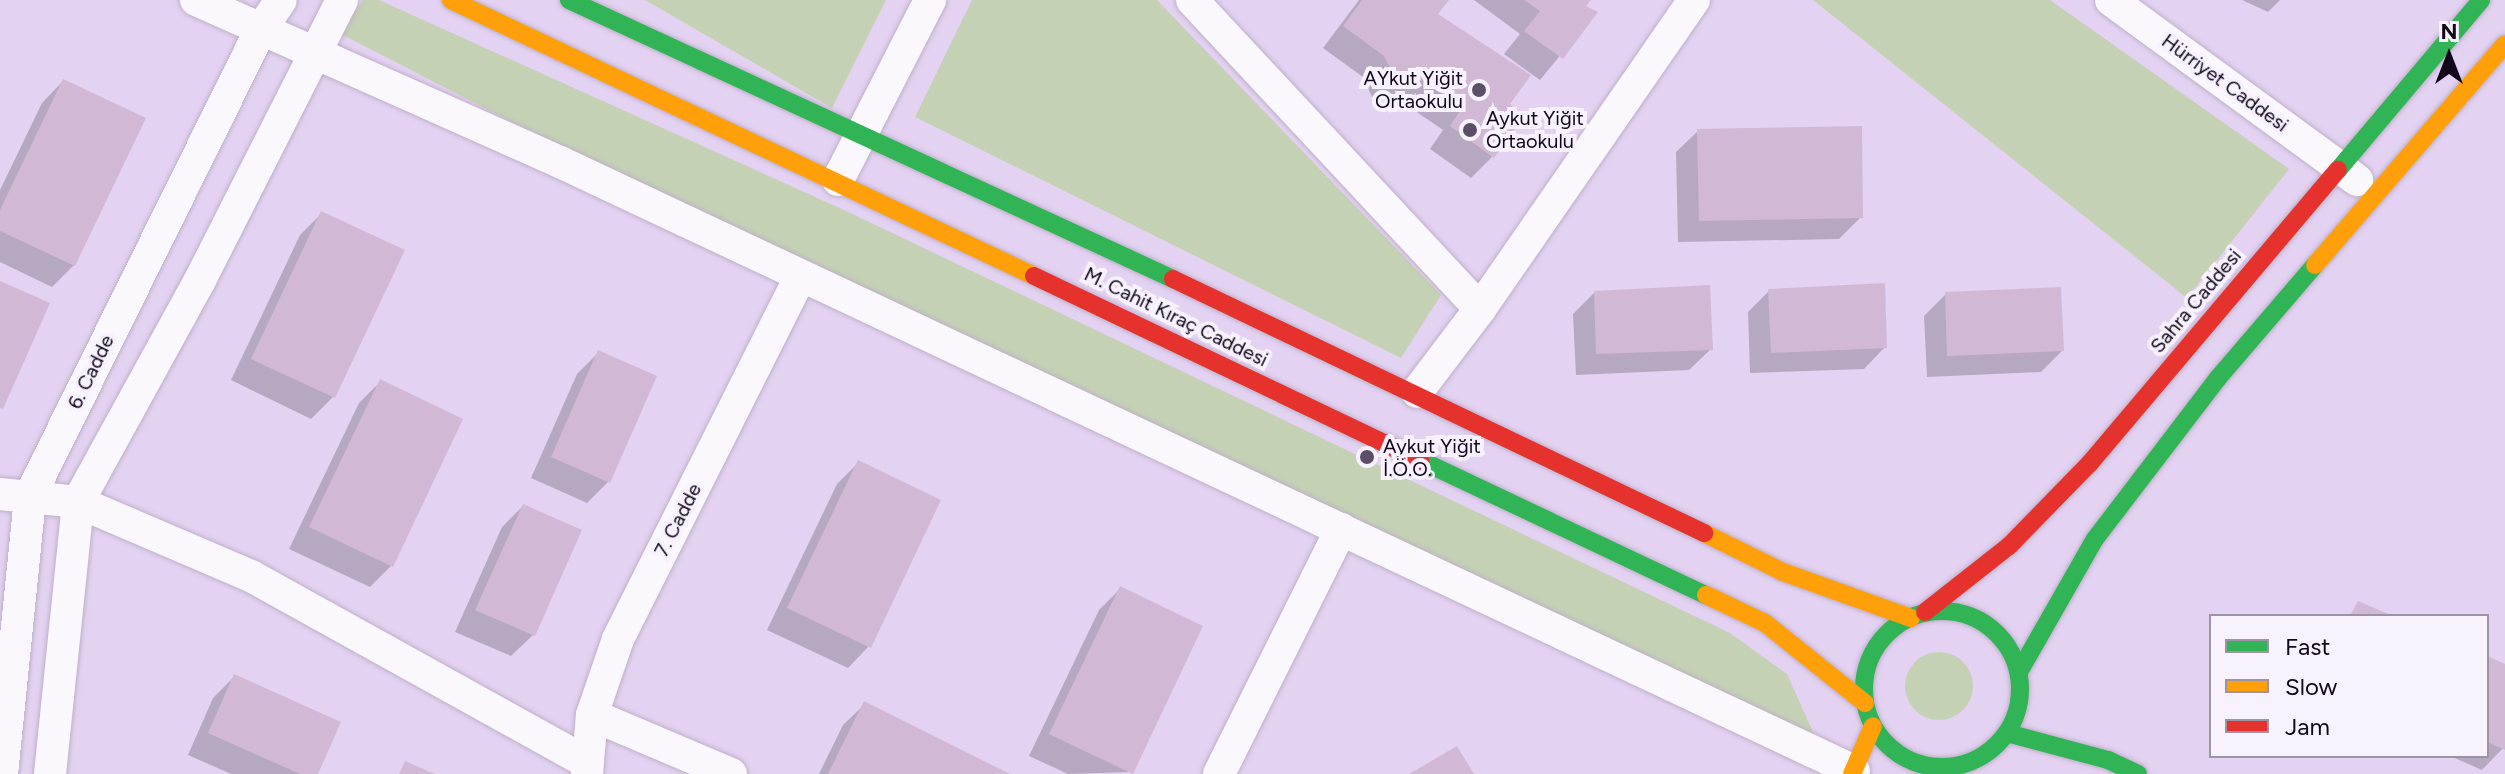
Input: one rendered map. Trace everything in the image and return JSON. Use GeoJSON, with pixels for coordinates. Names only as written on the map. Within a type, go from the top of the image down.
{"type":"FeatureCollection","features":[{"type":"Feature","properties":{"kind":"street"},"geometry":{"type":"LineString","coordinates":[[196,0],[260,31],[313,51],[1341,529],[1853,772],[1873,726]]}},
{"type":"Feature","properties":{"kind":"street","name":"6. Cadde"},"geometry":{"type":"LineString","coordinates":[[2,774],[15,495],[260,31],[281,0]]}},
{"type":"Feature","properties":{"kind":"street"},"geometry":{"type":"LineString","coordinates":[[50,774],[78,502],[200,280],[313,51],[342,0]]}},
{"type":"Feature","properties":{"kind":"street","name":"M. Cahit Kıraç Caddesi"},"geometry":{"type":"LineString","coordinates":[[451,0],[838,180],[1765,623],[1865,703]]}},
{"type":"Feature","properties":{"kind":"street","name":"M. Cahit Kıraç Caddesi"},"geometry":{"type":"LineString","coordinates":[[569,0],[1417,392],[1783,572],[1918,615]]}},
{"type":"Feature","properties":{"kind":"street"},"geometry":{"type":"LineString","coordinates":[[838,180],[930,0]]}},
{"type":"Feature","properties":{"kind":"street"},"geometry":{"type":"LineString","coordinates":[[1192,0],[1480,309]]}},
{"type":"Feature","properties":{"kind":"street"},"geometry":{"type":"LineString","coordinates":[[1417,392],[1480,309],[1694,0]]}},
{"type":"Feature","properties":{"kind":"street","name":"Hürriyet Caddesi"},"geometry":{"type":"LineString","coordinates":[[2111,0],[2377,196]]}},
{"type":"Feature","properties":{"kind":"street","name":"Sahra Caddesi"},"geometry":{"type":"LineString","coordinates":[[1918,615],[2009,546],[2090,463],[2481,0]]}},
{"type":"Feature","properties":{"kind":"street"},"geometry":{"type":"LineString","coordinates":[[2019,672],[2095,539],[2218,378],[2505,44]]}},
{"type":"Feature","properties":{"kind":"street","name":"7. Cadde"},"geometry":{"type":"LineString","coordinates":[[587,768],[592,715],[618,639],[800,277]]}},
{"type":"Feature","properties":{"kind":"street"},"geometry":{"type":"LineString","coordinates":[[15,495],[78,502],[251,576],[587,768]]}},
{"type":"Feature","properties":{"kind":"street"},"geometry":{"type":"LineString","coordinates":[[1219,774],[1341,529]]}},
{"type":"Feature","properties":{"kind":"street"},"geometry":{"type":"LineString","coordinates":[[1918,615],[1974,617],[1995,631],[2019,672],[2020,693],[2007,733],[1963,768],[1935,766],[1904,757],[1873,726],[1865,703],[1871,656],[1884,636],[1918,615]]}},
{"type":"Feature","properties":{"kind":"street"},"geometry":{"type":"LineString","coordinates":[[592,715],[731,774]]}},
{"type":"Feature","properties":{"kind":"street"},"geometry":{"type":"LineString","coordinates":[[2007,733],[2108,760],[2138,774]]}},
{"type":"Feature","properties":{"kind":"green space"},"geometry":{"type":"Polygon","coordinates":[[[363,0],[379,0],[844,210],[1730,633],[1787,674],[1817,741],[512,122],[341,34],[363,0]]]}},
{"type":"Feature","properties":{"kind":"green space"},"geometry":{"type":"Polygon","coordinates":[[[645,0],[886,0],[832,108],[645,0]]]}},
{"type":"Feature","properties":{"kind":"green space"},"geometry":{"type":"Polygon","coordinates":[[[972,0],[1157,0],[1441,295],[1401,358],[915,117],[972,0]]]}},
{"type":"Feature","properties":{"kind":"green space"},"geometry":{"type":"Polygon","coordinates":[[[1813,0],[2050,0],[2289,169],[2187,298],[1813,0]]]}},
{"type":"Feature","properties":{"kind":"green space"},"geometry":{"type":"Polygon","coordinates":[[[1932,652],[1946,652],[1958,657],[1968,667],[1973,686],[1968,705],[1958,715],[1946,720],[1932,720],[1920,715],[1910,705],[1905,693],[1905,679],[1910,667],[1920,657],[1932,652]]]}},
{"type":"Feature","properties":{"kind":"building","name":"AYkut Yiğit Ortaokulu"},"geometry":{"type":"Polygon","coordinates":[[[1362,0],[1449,0],[1438,14],[1531,75],[1510,104],[1523,117],[1494,158],[1450,126],[1462,108],[1408,70],[1394,76],[1384,56],[1343,26],[1362,0]]]}},
{"type":"Feature","properties":{"kind":"building","name":"AYkut Yiğit Ortaokulu"},"geometry":{"type":"Polygon","coordinates":[[[1524,0],[1591,0],[1586,6],[1598,12],[1563,59],[1524,31],[1540,11],[1524,0]]]}},
{"type":"Feature","properties":{"kind":"building"},"geometry":{"type":"Polygon","coordinates":[[[63,79],[146,118],[75,266],[0,231],[0,210],[63,79]]]}},
{"type":"Feature","properties":{"kind":"building"},"geometry":{"type":"Polygon","coordinates":[[[1862,126],[1863,218],[1699,221],[1697,129],[1862,126]]]}},
{"type":"Feature","properties":{"kind":"building"},"geometry":{"type":"Polygon","coordinates":[[[321,211],[405,250],[335,398],[251,359],[321,211]]]}},
{"type":"Feature","properties":{"kind":"building"},"geometry":{"type":"Polygon","coordinates":[[[0,281],[50,303],[3,409],[0,408],[0,281]]]}},
{"type":"Feature","properties":{"kind":"building"},"geometry":{"type":"Polygon","coordinates":[[[1885,283],[1887,348],[1771,353],[1768,289],[1885,283]]]}},
{"type":"Feature","properties":{"kind":"building"},"geometry":{"type":"Polygon","coordinates":[[[1710,285],[1713,350],[1596,354],[1594,291],[1710,285]]]}},
{"type":"Feature","properties":{"kind":"building"},"geometry":{"type":"Polygon","coordinates":[[[2061,287],[2064,351],[1947,356],[1945,292],[2061,287]]]}},
{"type":"Feature","properties":{"kind":"building"},"geometry":{"type":"Polygon","coordinates":[[[598,350],[657,376],[610,483],[551,457],[598,350]]]}},
{"type":"Feature","properties":{"kind":"building"},"geometry":{"type":"Polygon","coordinates":[[[380,379],[463,419],[393,567],[309,527],[380,379]]]}},
{"type":"Feature","properties":{"kind":"building"},"geometry":{"type":"Polygon","coordinates":[[[858,460],[941,500],[871,648],[787,608],[858,460]]]}},
{"type":"Feature","properties":{"kind":"building"},"geometry":{"type":"Polygon","coordinates":[[[523,504],[582,530],[535,636],[475,610],[523,504]]]}},
{"type":"Feature","properties":{"kind":"building"},"geometry":{"type":"Polygon","coordinates":[[[1120,586],[1203,626],[1133,774],[1049,734],[1120,586]]]}},
{"type":"Feature","properties":{"kind":"building"},"geometry":{"type":"Polygon","coordinates":[[[2358,601],[2388,614],[2351,614],[2358,601]]]}},
{"type":"Feature","properties":{"kind":"building"},"geometry":{"type":"Polygon","coordinates":[[[2489,657],[2505,664],[2505,750],[2489,743],[2489,657]]]}},
{"type":"Feature","properties":{"kind":"building"},"geometry":{"type":"Polygon","coordinates":[[[234,674],[341,722],[318,774],[300,774],[208,733],[234,674]]]}},
{"type":"Feature","properties":{"kind":"building"},"geometry":{"type":"Polygon","coordinates":[[[864,701],[1010,774],[828,774],[864,701]]]}},
{"type":"Feature","properties":{"kind":"building"},"geometry":{"type":"Polygon","coordinates":[[[1457,746],[1474,774],[1409,774],[1457,746]]]}},
{"type":"Feature","properties":{"kind":"building"},"geometry":{"type":"Polygon","coordinates":[[[405,761],[435,774],[399,774],[405,761]]]}},
{"type":"Feature","properties":{"kind":"traffic: fast"},"geometry":{"type":"LineString","coordinates":[[569,0],[1173,279]]}},
{"type":"Feature","properties":{"kind":"traffic: fast"},"geometry":{"type":"LineString","coordinates":[[2338,170],[2481,0]]}},
{"type":"Feature","properties":{"kind":"traffic: fast"},"geometry":{"type":"LineString","coordinates":[[2019,672],[2095,539],[2218,378],[2315,265]]}},
{"type":"Feature","properties":{"kind":"traffic: fast"},"geometry":{"type":"LineString","coordinates":[[1420,460],[1706,595]]}},
{"type":"Feature","properties":{"kind":"traffic: fast"},"geometry":{"type":"LineString","coordinates":[[1942,611],[1972,617],[1997,634],[2014,659],[2020,689],[2014,719],[1997,744],[1972,761],[1942,767],[1912,761],[1887,744],[1870,719],[1864,689],[1870,659],[1887,634],[1912,617],[1942,611]]}},
{"type":"Feature","properties":{"kind":"traffic: fast"},"geometry":{"type":"LineString","coordinates":[[2007,733],[2108,760],[2138,774]]}},
{"type":"Feature","properties":{"kind":"traffic: slow"},"geometry":{"type":"LineString","coordinates":[[451,0],[1034,276]]}},
{"type":"Feature","properties":{"kind":"traffic: slow"},"geometry":{"type":"LineString","coordinates":[[2315,265],[2505,44]]}},
{"type":"Feature","properties":{"kind":"traffic: slow"},"geometry":{"type":"LineString","coordinates":[[1704,533],[1783,572],[1911,618]]}},
{"type":"Feature","properties":{"kind":"traffic: slow"},"geometry":{"type":"LineString","coordinates":[[1706,595],[1765,623],[1865,703]]}},
{"type":"Feature","properties":{"kind":"traffic: slow"},"geometry":{"type":"LineString","coordinates":[[1852,774],[1873,726]]}},
{"type":"Feature","properties":{"kind":"traffic: jam"},"geometry":{"type":"LineString","coordinates":[[1925,612],[2009,546],[2090,463],[2338,170]]}},
{"type":"Feature","properties":{"kind":"traffic: jam"},"geometry":{"type":"LineString","coordinates":[[1034,276],[1420,460]]}},
{"type":"Feature","properties":{"kind":"traffic: jam"},"geometry":{"type":"LineString","coordinates":[[1173,279],[1704,533]]}},
{"type":"Feature","properties":{"kind":"place","name":"AYkut Yiğit Ortaokulu"},"geometry":{"type":"Point","coordinates":[1479,90]}},
{"type":"Feature","properties":{"kind":"place","name":"Aykut Yiğit Ortaokulu"},"geometry":{"type":"Point","coordinates":[1470,130]}},
{"type":"Feature","properties":{"kind":"place","name":"Aykut Yiğit İ.Ö.O."},"geometry":{"type":"Point","coordinates":[1367,457]}}]}
